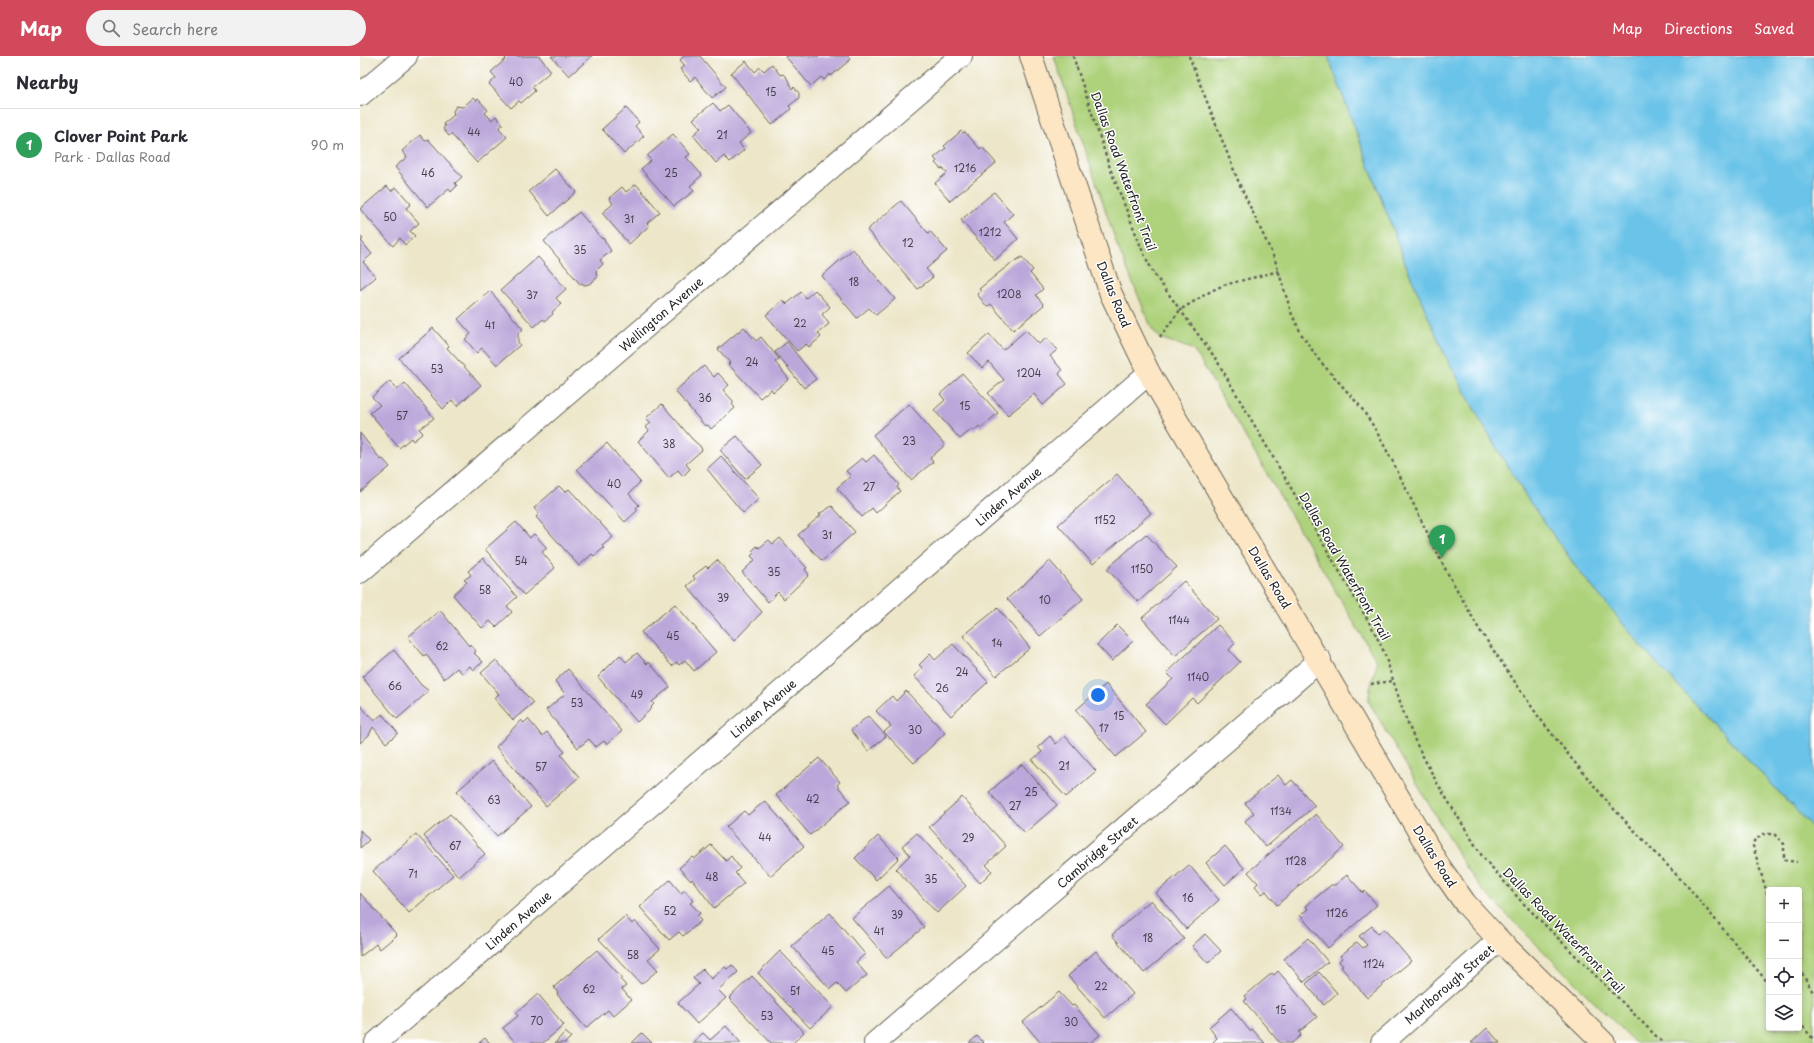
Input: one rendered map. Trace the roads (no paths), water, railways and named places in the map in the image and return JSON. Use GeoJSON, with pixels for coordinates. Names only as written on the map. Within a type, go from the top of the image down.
{"type":"FeatureCollection","features":[{"type":"Feature","properties":{"kind":"main road","name":"Dallas Road"},"geometry":{"type":"LineString","coordinates":[[1031,56],[1112,294],[1150,373],[1320,660],[1439,866],[1465,903],[1499,940],[1604,1043]]}},
{"type":"Feature","properties":{"kind":"street"},"geometry":{"type":"LineString","coordinates":[[360,95],[406,56]]}},
{"type":"Feature","properties":{"kind":"street","name":"Wellington Avenue"},"geometry":{"type":"LineString","coordinates":[[360,572],[961,56]]}},
{"type":"Feature","properties":{"kind":"street","name":"Linden Avenue"},"geometry":{"type":"LineString","coordinates":[[376,1043],[1150,373]]}},
{"type":"Feature","properties":{"kind":"street","name":"Cambridge Street"},"geometry":{"type":"LineString","coordinates":[[875,1043],[1320,660]]}},
{"type":"Feature","properties":{"kind":"street","name":"Marlborough Street"},"geometry":{"type":"LineString","coordinates":[[1382,1043],[1499,940]]}},
{"type":"Feature","properties":{"kind":"water"},"geometry":{"type":"Polygon","coordinates":[[[1328,56],[1814,56],[1814,829],[1649,655],[1579,571],[1527,498],[1482,423],[1444,353],[1406,265],[1328,56]]]}},
{"type":"Feature","properties":{"kind":"place","name":"Clover Point Park"},"geometry":{"type":"Point","coordinates":[1442,558]}}]}
